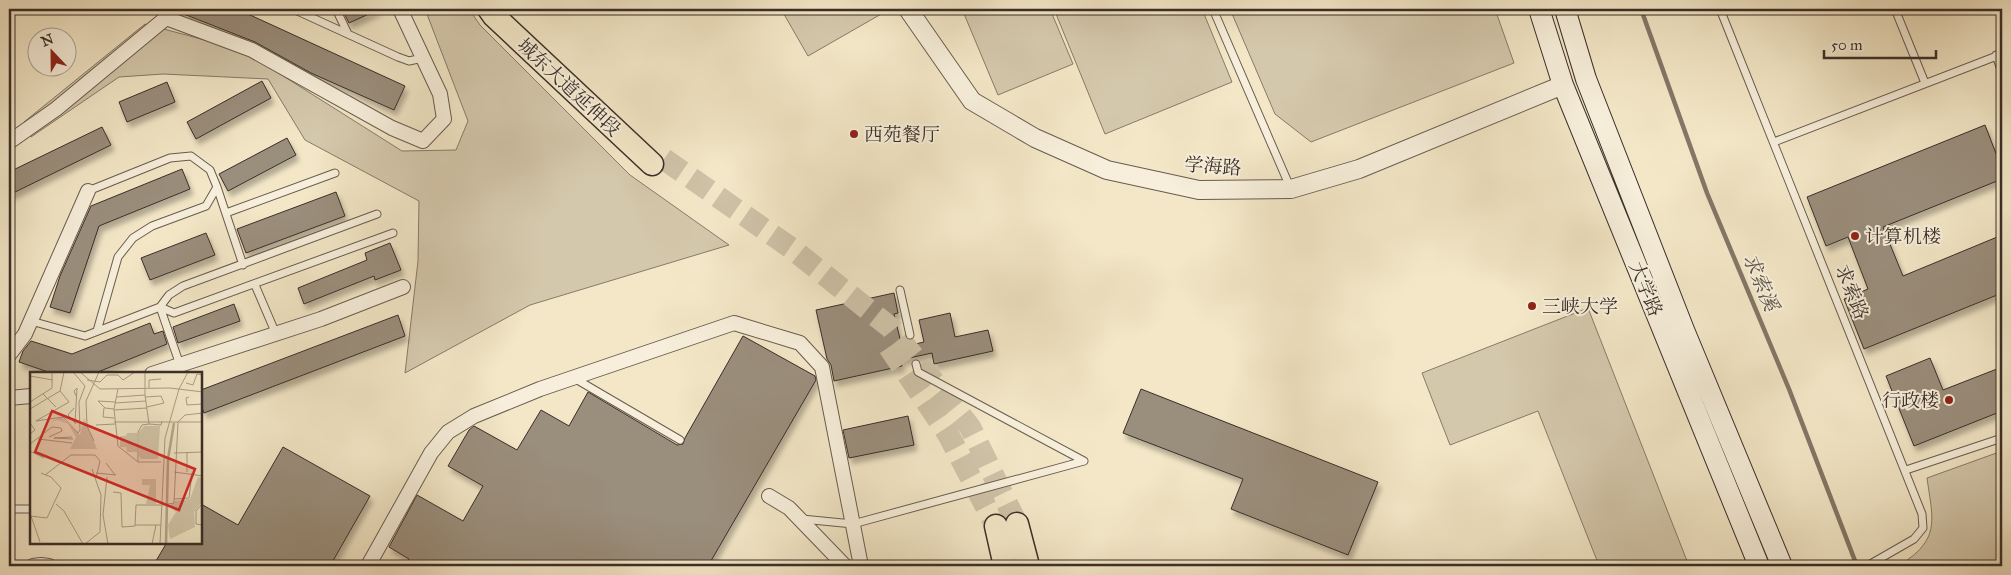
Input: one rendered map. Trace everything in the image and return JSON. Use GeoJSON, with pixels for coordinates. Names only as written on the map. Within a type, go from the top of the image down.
{"type":"FeatureCollection","features":[{"type":"Feature","properties":{"kind":"main road","name":"城东大道延伸段"},"geometry":{"type":"LineString","coordinates":[[489,9],[494,16],[658,161],[503,9]]}},
{"type":"Feature","properties":{"kind":"main road","name":"大学路"},"geometry":{"type":"LineString","coordinates":[[1539,9],[1563,85],[1759,566]]}},
{"type":"Feature","properties":{"kind":"main road","name":"大学路"},"geometry":{"type":"LineString","coordinates":[[1565,9],[1593,98],[1681,321],[1782,566]]}},
{"type":"Feature","properties":{"kind":"main road"},"geometry":{"type":"LineString","coordinates":[[1005,566],[1007,525],[1028,566]]}},
{"type":"Feature","properties":{"kind":"street"},"geometry":{"type":"LineString","coordinates":[[9,142],[56,109],[166,18],[252,50],[392,128],[423,141],[444,119],[440,94],[400,9]]}},
{"type":"Feature","properties":{"kind":"street","name":"学海路"},"geometry":{"type":"LineString","coordinates":[[908,9],[972,101],[1035,138],[1107,170],[1199,190],[1292,190],[1360,169],[1563,85]]}},
{"type":"Feature","properties":{"kind":"street"},"geometry":{"type":"LineString","coordinates":[[9,356],[25,334],[88,191]]}},
{"type":"Feature","properties":{"kind":"street"},"geometry":{"type":"LineString","coordinates":[[158,372],[321,319],[402,287]]}},
{"type":"Feature","properties":{"kind":"street"},"geometry":{"type":"LineString","coordinates":[[368,566],[431,453],[448,432],[474,416],[573,378],[734,323],[800,344],[822,368],[861,566]]}},
{"type":"Feature","properties":{"kind":"street"},"geometry":{"type":"LineString","coordinates":[[9,398],[30,396]]}},
{"type":"Feature","properties":{"kind":"street"},"geometry":{"type":"LineString","coordinates":[[769,496],[789,508],[845,566]]}},
{"type":"Feature","properties":{"kind":"lane"},"geometry":{"type":"LineString","coordinates":[[293,9],[398,57],[409,60],[422,58]]}},
{"type":"Feature","properties":{"kind":"lane"},"geometry":{"type":"LineString","coordinates":[[336,9],[348,34]]}},
{"type":"Feature","properties":{"kind":"lane"},"geometry":{"type":"LineString","coordinates":[[1213,9],[1292,190]]}},
{"type":"Feature","properties":{"kind":"lane","name":"求索路"},"geometry":{"type":"LineString","coordinates":[[1720,9],[1922,514],[1923,528],[1914,539],[1869,566]]}},
{"type":"Feature","properties":{"kind":"lane"},"geometry":{"type":"LineString","coordinates":[[1895,9],[1925,83]]}},
{"type":"Feature","properties":{"kind":"lane"},"geometry":{"type":"LineString","coordinates":[[1774,142],[1999,54],[2002,73]]}},
{"type":"Feature","properties":{"kind":"lane"},"geometry":{"type":"LineString","coordinates":[[88,191],[170,158],[192,156],[210,170],[242,265]]}},
{"type":"Feature","properties":{"kind":"lane"},"geometry":{"type":"LineString","coordinates":[[226,213],[335,172]]}},
{"type":"Feature","properties":{"kind":"lane"},"geometry":{"type":"LineString","coordinates":[[98,331],[118,257],[133,238],[152,226],[206,206],[217,187]]}},
{"type":"Feature","properties":{"kind":"lane"},"geometry":{"type":"LineString","coordinates":[[31,321],[85,336],[160,307],[169,295],[184,286],[377,214]]}},
{"type":"Feature","properties":{"kind":"lane"},"geometry":{"type":"LineString","coordinates":[[160,307],[174,313],[393,233]]}},
{"type":"Feature","properties":{"kind":"lane"},"geometry":{"type":"LineString","coordinates":[[255,285],[276,334]]}},
{"type":"Feature","properties":{"kind":"lane"},"geometry":{"type":"LineString","coordinates":[[900,290],[910,335]]}},
{"type":"Feature","properties":{"kind":"lane"},"geometry":{"type":"LineString","coordinates":[[160,307],[180,365]]}},
{"type":"Feature","properties":{"kind":"lane"},"geometry":{"type":"LineString","coordinates":[[799,518],[853,524],[1084,461],[918,372],[916,364]]}},
{"type":"Feature","properties":{"kind":"lane"},"geometry":{"type":"LineString","coordinates":[[573,378],[680,440]]}},
{"type":"Feature","properties":{"kind":"lane"},"geometry":{"type":"LineString","coordinates":[[1906,470],[2002,438]]}},
{"type":"Feature","properties":{"kind":"lane"},"geometry":{"type":"LineString","coordinates":[[9,509],[30,509]]}},
{"type":"Feature","properties":{"kind":"shaded area"},"geometry":{"type":"Polygon","coordinates":[[[425,9],[469,9],[480,25],[630,175],[729,245],[530,305],[405,373],[418,261],[419,201],[305,140],[268,79],[163,74],[119,77],[31,137],[24,122],[145,24],[242,50],[402,151],[456,150],[468,121],[425,9]]]}},
{"type":"Feature","properties":{"kind":"shaded area"},"geometry":{"type":"Polygon","coordinates":[[[781,9],[890,9],[808,56],[781,9]]]}},
{"type":"Feature","properties":{"kind":"shaded area"},"geometry":{"type":"Polygon","coordinates":[[[962,9],[1050,9],[1073,64],[998,95],[962,9]]]}},
{"type":"Feature","properties":{"kind":"shaded area"},"geometry":{"type":"Polygon","coordinates":[[[1054,9],[1202,9],[1232,82],[1105,134],[1054,9]]]}},
{"type":"Feature","properties":{"kind":"shaded area"},"geometry":{"type":"Polygon","coordinates":[[[1230,9],[1495,9],[1514,63],[1311,142],[1275,114],[1230,9]]]}},
{"type":"Feature","properties":{"kind":"shaded area"},"geometry":{"type":"Polygon","coordinates":[[[1588,308],[1689,566],[1589,566],[1598,563],[1538,411],[1450,445],[1422,373],[1588,308]]]}},
{"type":"Feature","properties":{"kind":"shaded area"},"geometry":{"type":"Polygon","coordinates":[[[2002,451],[2002,566],[1898,566],[1912,557],[1928,538],[1932,518],[1927,478],[2002,451]]]}},
{"type":"Feature","properties":{"kind":"building"},"geometry":{"type":"Polygon","coordinates":[[[171,9],[237,9],[405,86],[394,110],[311,73],[255,42],[171,9]]]}},
{"type":"Feature","properties":{"kind":"building"},"geometry":{"type":"Polygon","coordinates":[[[342,9],[380,9],[349,23],[342,9]]]}},
{"type":"Feature","properties":{"kind":"building"},"geometry":{"type":"Polygon","coordinates":[[[262,81],[271,98],[196,139],[187,122],[262,81]]]}},
{"type":"Feature","properties":{"kind":"building"},"geometry":{"type":"Polygon","coordinates":[[[167,82],[175,102],[127,122],[119,102],[167,82]]]}},
{"type":"Feature","properties":{"kind":"building","name":"计算机楼"},"geometry":{"type":"Polygon","coordinates":[[[1985,125],[2002,169],[2002,179],[1883,227],[1903,276],[2002,235],[2002,293],[1864,349],[1844,299],[1868,289],[1848,237],[1826,246],[1807,197],[1985,125]]]}},
{"type":"Feature","properties":{"kind":"building"},"geometry":{"type":"Polygon","coordinates":[[[102,127],[111,145],[9,195],[9,172],[102,127]]]}},
{"type":"Feature","properties":{"kind":"building"},"geometry":{"type":"Polygon","coordinates":[[[287,138],[296,155],[228,191],[219,174],[287,138]]]}},
{"type":"Feature","properties":{"kind":"building"},"geometry":{"type":"Polygon","coordinates":[[[182,169],[190,189],[99,226],[70,313],[50,307],[60,276],[91,206],[182,169]]]}},
{"type":"Feature","properties":{"kind":"building"},"geometry":{"type":"Polygon","coordinates":[[[336,192],[345,216],[246,253],[237,229],[336,192]]]}},
{"type":"Feature","properties":{"kind":"building"},"geometry":{"type":"Polygon","coordinates":[[[206,233],[215,255],[150,280],[141,258],[206,233]]]}},
{"type":"Feature","properties":{"kind":"building"},"geometry":{"type":"Polygon","coordinates":[[[390,243],[401,270],[375,280],[374,276],[304,304],[298,288],[367,260],[365,253],[390,243]]]}},
{"type":"Feature","properties":{"kind":"building"},"geometry":{"type":"Polygon","coordinates":[[[894,293],[898,313],[894,314],[902,347],[924,342],[919,320],[950,313],[955,337],[988,330],[993,351],[934,364],[932,353],[900,360],[902,366],[834,381],[816,310],[894,293]]]}},
{"type":"Feature","properties":{"kind":"building"},"geometry":{"type":"Polygon","coordinates":[[[234,304],[240,321],[178,343],[173,327],[234,304]]]}},
{"type":"Feature","properties":{"kind":"building"},"geometry":{"type":"Polygon","coordinates":[[[398,315],[405,336],[204,413],[202,408],[202,390],[398,315]]]}},
{"type":"Feature","properties":{"kind":"building"},"geometry":{"type":"Polygon","coordinates":[[[150,323],[154,334],[163,331],[167,344],[98,372],[48,372],[19,362],[23,351],[31,341],[72,354],[150,323]]]}},
{"type":"Feature","properties":{"kind":"building"},"geometry":{"type":"Polygon","coordinates":[[[743,336],[815,376],[816,380],[708,566],[405,566],[409,559],[389,547],[417,495],[463,521],[483,486],[448,466],[469,430],[474,426],[517,450],[541,410],[569,426],[588,392],[677,445],[683,444],[743,336]]]}},
{"type":"Feature","properties":{"kind":"building","name":"行政楼"},"geometry":{"type":"Polygon","coordinates":[[[1930,358],[1943,390],[2002,367],[2002,411],[1914,446],[1886,376],[1930,358]]]}},
{"type":"Feature","properties":{"kind":"building"},"geometry":{"type":"Polygon","coordinates":[[[1141,389],[1378,482],[1348,555],[1231,509],[1243,479],[1123,433],[1141,389]]]}},
{"type":"Feature","properties":{"kind":"building"},"geometry":{"type":"Polygon","coordinates":[[[908,416],[914,445],[849,458],[843,430],[908,416]]]}},
{"type":"Feature","properties":{"kind":"building"},"geometry":{"type":"Polygon","coordinates":[[[283,447],[370,496],[330,566],[153,566],[165,545],[202,545],[202,505],[238,525],[283,447]]]}},
{"type":"Feature","properties":{"kind":"waterway","name":"求索溪"},"geometry":{"type":"LineString","coordinates":[[1641,9],[1707,193],[1789,389],[1857,566]]}},
{"type":"Feature","properties":{"kind":"tunnel"},"geometry":{"type":"LineString","coordinates":[[664,159],[791,248],[891,328],[970,427],[1017,524]]}},
{"type":"Feature","properties":{"kind":"tunnel"},"geometry":{"type":"LineString","coordinates":[[889,347],[948,434],[996,526]]}},
{"type":"Feature","properties":{"kind":"place","name":"西苑餐厅"},"geometry":{"type":"Point","coordinates":[854,134]}},
{"type":"Feature","properties":{"kind":"place","name":"计算机楼"},"geometry":{"type":"Point","coordinates":[1855,236]}},
{"type":"Feature","properties":{"kind":"place","name":"三峡大学"},"geometry":{"type":"Point","coordinates":[1532,306]}},
{"type":"Feature","properties":{"kind":"place","name":"行政楼"},"geometry":{"type":"Point","coordinates":[1949,400]}}]}
